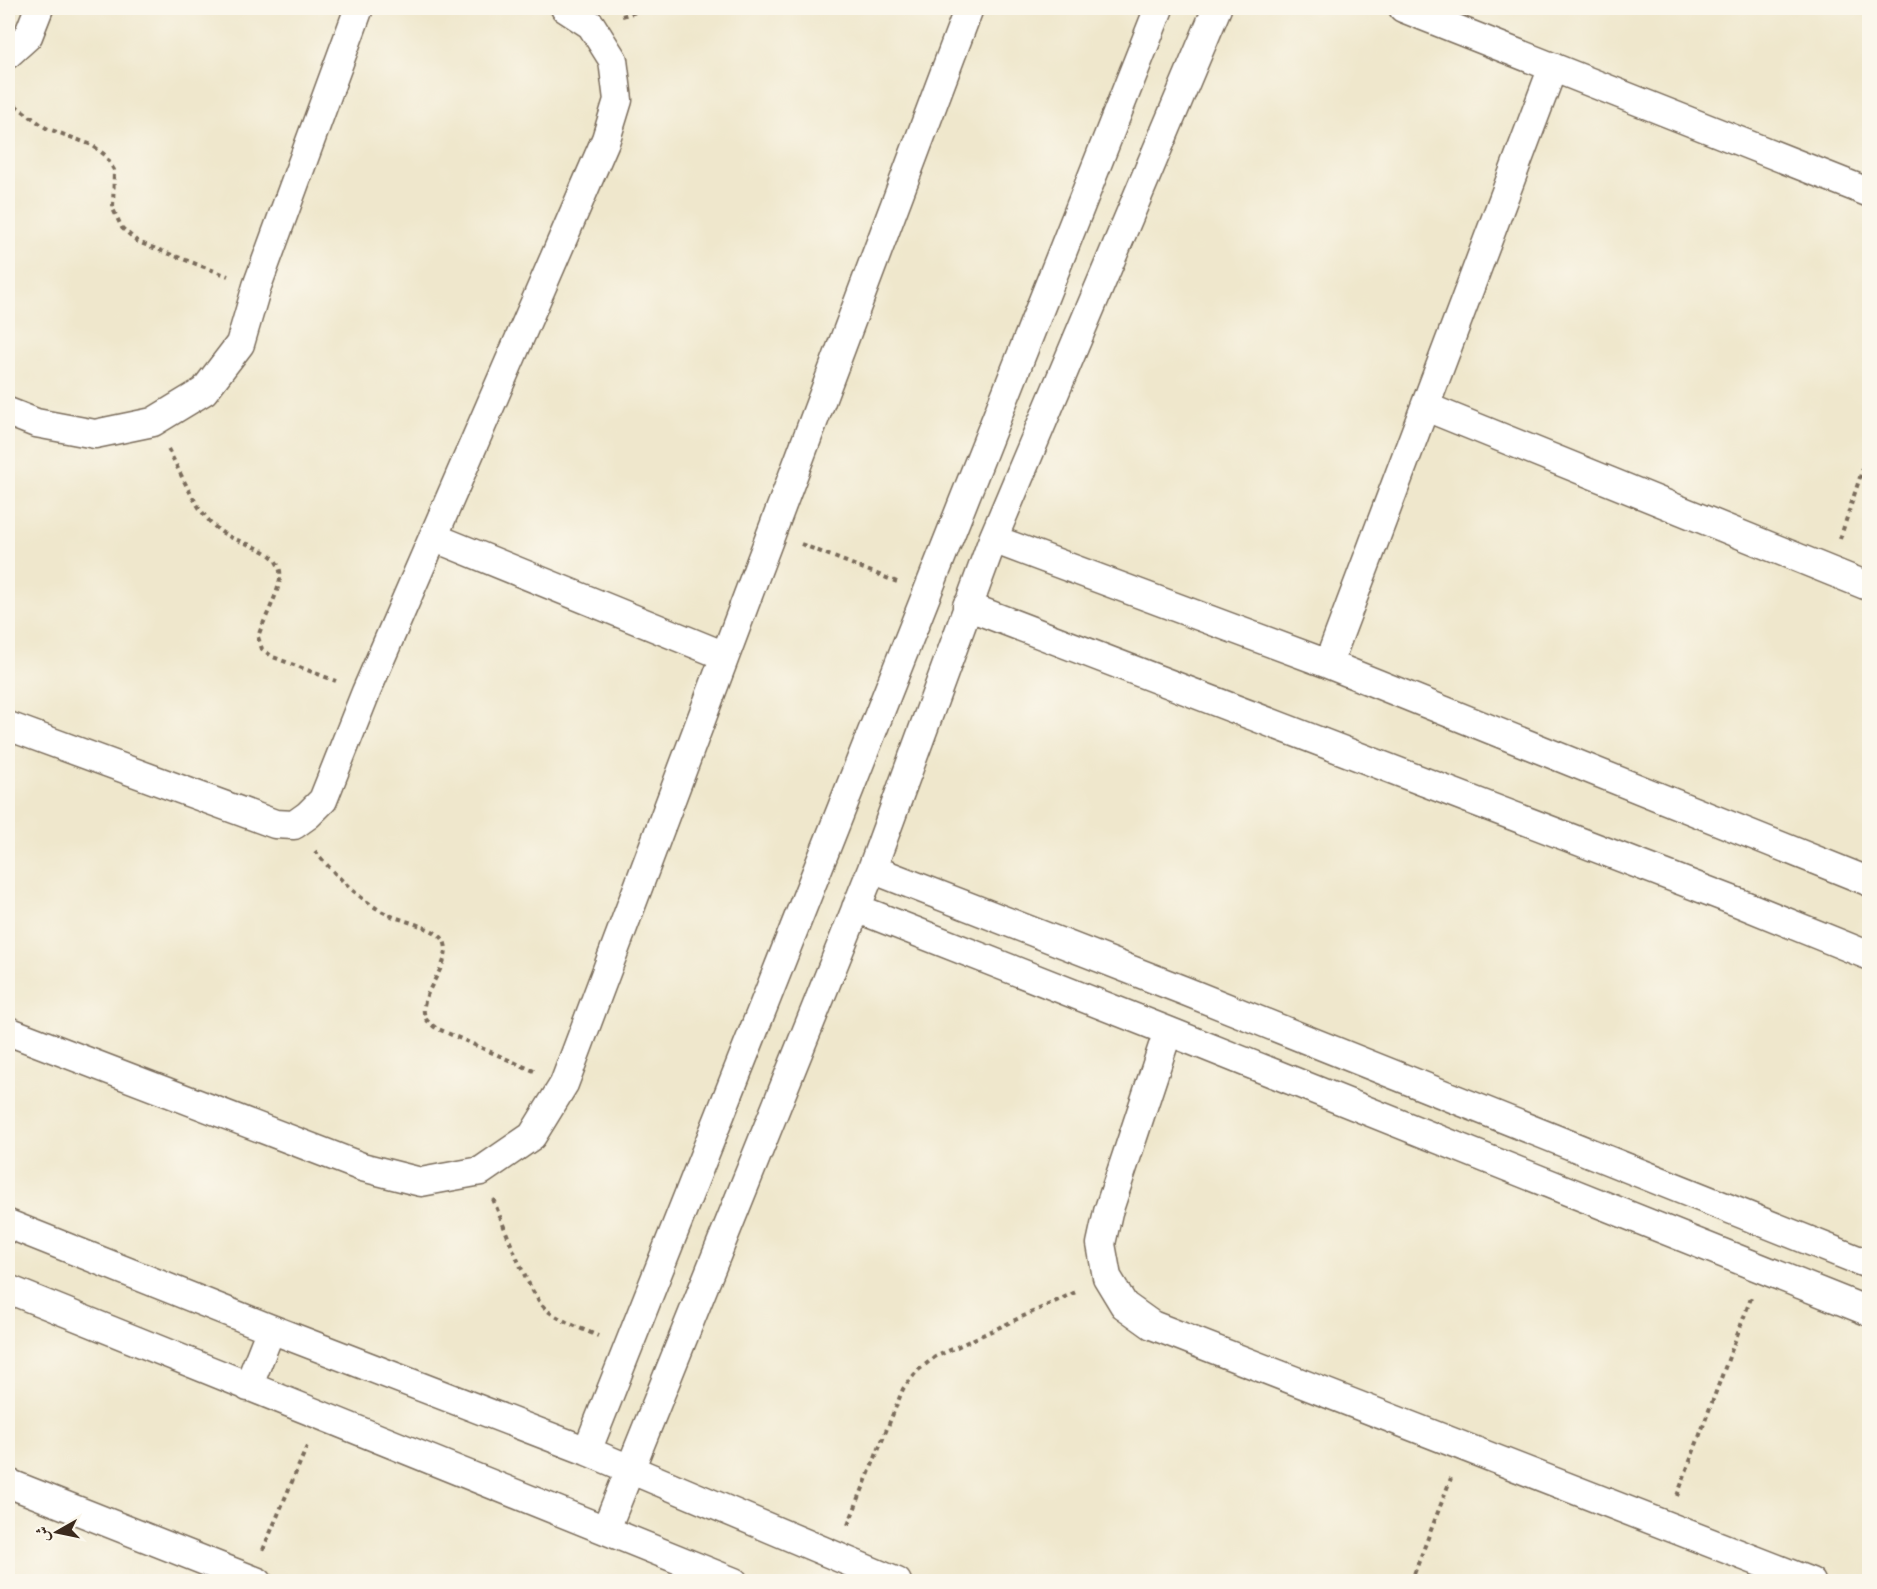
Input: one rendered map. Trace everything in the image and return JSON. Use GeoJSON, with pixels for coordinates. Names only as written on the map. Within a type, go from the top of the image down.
{"type":"FeatureCollection","features":[{"type":"Feature","properties":{"kind":"street"},"geometry":{"type":"LineString","coordinates":[[8,54],[28,36],[39,8]]}},
{"type":"Feature","properties":{"kind":"street"},"geometry":{"type":"LineString","coordinates":[[8,412],[36,423],[95,434],[153,422],[204,391],[240,344],[256,286],[359,8]]}},
{"type":"Feature","properties":{"kind":"street"},"geometry":{"type":"LineString","coordinates":[[8,726],[275,824],[294,825],[323,800],[366,692],[606,139],[618,100],[613,60],[591,25],[565,8]]}},
{"type":"Feature","properties":{"kind":"street"},"geometry":{"type":"LineString","coordinates":[[8,1030],[362,1167],[421,1182],[481,1171],[531,1136],[564,1084],[969,8]]}},
{"type":"Feature","properties":{"kind":"street"},"geometry":{"type":"LineString","coordinates":[[588,1452],[1159,8]]}},
{"type":"Feature","properties":{"kind":"street"},"geometry":{"type":"LineString","coordinates":[[606,1529],[856,909],[993,539],[1217,8]]}},
{"type":"Feature","properties":{"kind":"street"},"geometry":{"type":"LineString","coordinates":[[1403,8],[1869,193]]}},
{"type":"Feature","properties":{"kind":"street"},"geometry":{"type":"LineString","coordinates":[[1328,664],[1553,67]]}},
{"type":"Feature","properties":{"kind":"street"},"geometry":{"type":"LineString","coordinates":[[1426,407],[1869,587]]}},
{"type":"Feature","properties":{"kind":"street"},"geometry":{"type":"LineString","coordinates":[[433,537],[725,656]]}},
{"type":"Feature","properties":{"kind":"street"},"geometry":{"type":"LineString","coordinates":[[993,539],[1328,664],[1869,882]]}},
{"type":"Feature","properties":{"kind":"street"},"geometry":{"type":"LineString","coordinates":[[967,606],[1737,902],[1869,956]]}},
{"type":"Feature","properties":{"kind":"street"},"geometry":{"type":"LineString","coordinates":[[872,868],[1869,1265]]}},
{"type":"Feature","properties":{"kind":"street"},"geometry":{"type":"LineString","coordinates":[[856,909],[1168,1031],[1869,1312]]}},
{"type":"Feature","properties":{"kind":"street"},"geometry":{"type":"LineString","coordinates":[[1168,1031],[1108,1212],[1101,1244],[1107,1277],[1124,1305],[1152,1325],[1811,1581]]}},
{"type":"Feature","properties":{"kind":"street"},"geometry":{"type":"LineString","coordinates":[[8,1224],[588,1452],[897,1581]]}},
{"type":"Feature","properties":{"kind":"street"},"geometry":{"type":"LineString","coordinates":[[8,1289],[734,1581]]}},
{"type":"Feature","properties":{"kind":"street"},"geometry":{"type":"LineString","coordinates":[[248,1387],[271,1329]]}},
{"type":"Feature","properties":{"kind":"street"},"geometry":{"type":"LineString","coordinates":[[8,1483],[254,1580]]}},
{"type":"Feature","properties":{"kind":"path"},"geometry":{"type":"LineString","coordinates":[[8,100],[46,128],[92,145],[105,155],[114,170],[113,208],[122,228],[138,242],[256,286]]}},
{"type":"Feature","properties":{"kind":"path"},"geometry":{"type":"LineString","coordinates":[[153,422],[208,521],[222,533],[267,552],[276,561],[281,572],[279,585],[258,637],[262,649],[273,657],[366,692]]}},
{"type":"Feature","properties":{"kind":"path"},"geometry":{"type":"LineString","coordinates":[[1830,571],[1869,446]]}},
{"type":"Feature","properties":{"kind":"path"},"geometry":{"type":"LineString","coordinates":[[772,532],[926,593]]}},
{"type":"Feature","properties":{"kind":"path"},"geometry":{"type":"LineString","coordinates":[[294,825],[330,870],[360,895],[386,914],[436,933],[444,940],[446,951],[443,961],[424,1006],[426,1019],[436,1028],[564,1084]]}},
{"type":"Feature","properties":{"kind":"path"},"geometry":{"type":"LineString","coordinates":[[481,1171],[532,1291],[547,1310],[567,1322],[628,1350]]}},
{"type":"Feature","properties":{"kind":"path"},"geometry":{"type":"LineString","coordinates":[[1666,1525],[1762,1269]]}},
{"type":"Feature","properties":{"kind":"path"},"geometry":{"type":"LineString","coordinates":[[836,1557],[903,1389],[917,1371],[935,1357],[1107,1277]]}},
{"type":"Feature","properties":{"kind":"path"},"geometry":{"type":"LineString","coordinates":[[254,1580],[320,1416]]}},
{"type":"Feature","properties":{"kind":"path"},"geometry":{"type":"LineString","coordinates":[[1411,1581],[1463,1446]]}}]}
